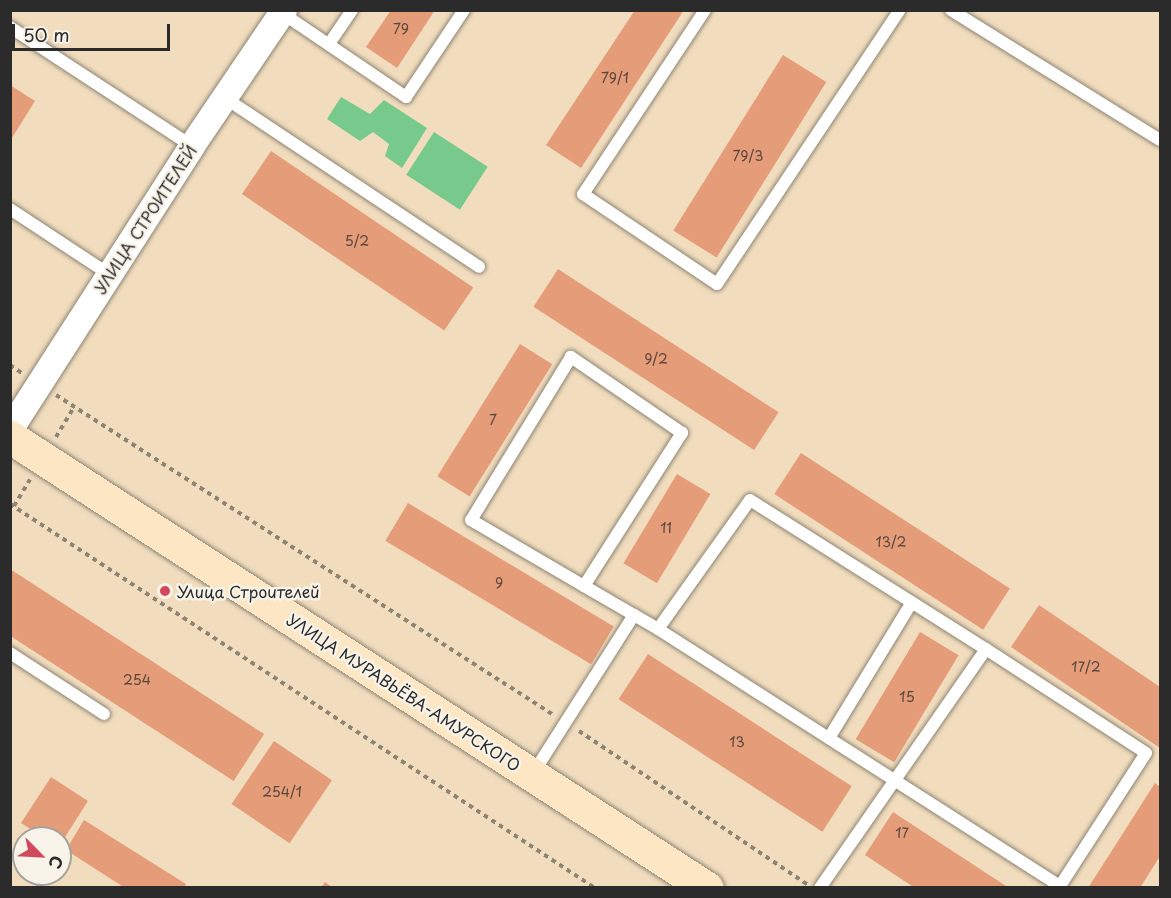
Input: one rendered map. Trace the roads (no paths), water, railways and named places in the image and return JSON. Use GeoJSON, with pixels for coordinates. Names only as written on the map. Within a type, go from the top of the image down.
{"type":"FeatureCollection","features":[{"type":"Feature","properties":{"kind":"street","name":"УЛИЦА СТРОИТЕЛЕЙ"},"geometry":{"type":"LineString","coordinates":[[10,430],[192,146],[283,12]]}},
{"type":"Feature","properties":{"kind":"street","name":"УЛИЦА МУРАВЬЁВА-АМУРСКОГО"},"geometry":{"type":"LineString","coordinates":[[10,437],[707,888]]}},
{"type":"Feature","properties":{"kind":"lane"},"geometry":{"type":"LineString","coordinates":[[328,45],[352,10]]}},
{"type":"Feature","properties":{"kind":"lane"},"geometry":{"type":"LineString","coordinates":[[283,12],[406,97],[464,10]]}},
{"type":"Feature","properties":{"kind":"lane"},"geometry":{"type":"LineString","coordinates":[[705,10],[583,194],[717,284],[900,10]]}},
{"type":"Feature","properties":{"kind":"lane"},"geometry":{"type":"LineString","coordinates":[[951,10],[1161,140]]}},
{"type":"Feature","properties":{"kind":"lane"},"geometry":{"type":"LineString","coordinates":[[10,27],[192,146]]}},
{"type":"Feature","properties":{"kind":"lane"},"geometry":{"type":"LineString","coordinates":[[225,98],[479,267]]}},
{"type":"Feature","properties":{"kind":"lane"},"geometry":{"type":"LineString","coordinates":[[10,209],[110,275]]}},
{"type":"Feature","properties":{"kind":"lane"},"geometry":{"type":"LineString","coordinates":[[584,586],[682,432],[571,357],[471,520],[584,586],[658,629],[829,738],[891,781],[1061,887],[1146,753],[750,500],[658,629]]}},
{"type":"Feature","properties":{"kind":"lane"},"geometry":{"type":"LineString","coordinates":[[829,738],[912,602]]}},
{"type":"Feature","properties":{"kind":"lane"},"geometry":{"type":"LineString","coordinates":[[532,775],[634,615]]}},
{"type":"Feature","properties":{"kind":"lane"},"geometry":{"type":"LineString","coordinates":[[820,888],[891,781],[986,649]]}},
{"type":"Feature","properties":{"kind":"lane"},"geometry":{"type":"LineString","coordinates":[[10,653],[104,714]]}},
{"type":"Feature","properties":{"kind":"place","name":"Улица Строителей"},"geometry":{"type":"Point","coordinates":[165,591]}}]}
